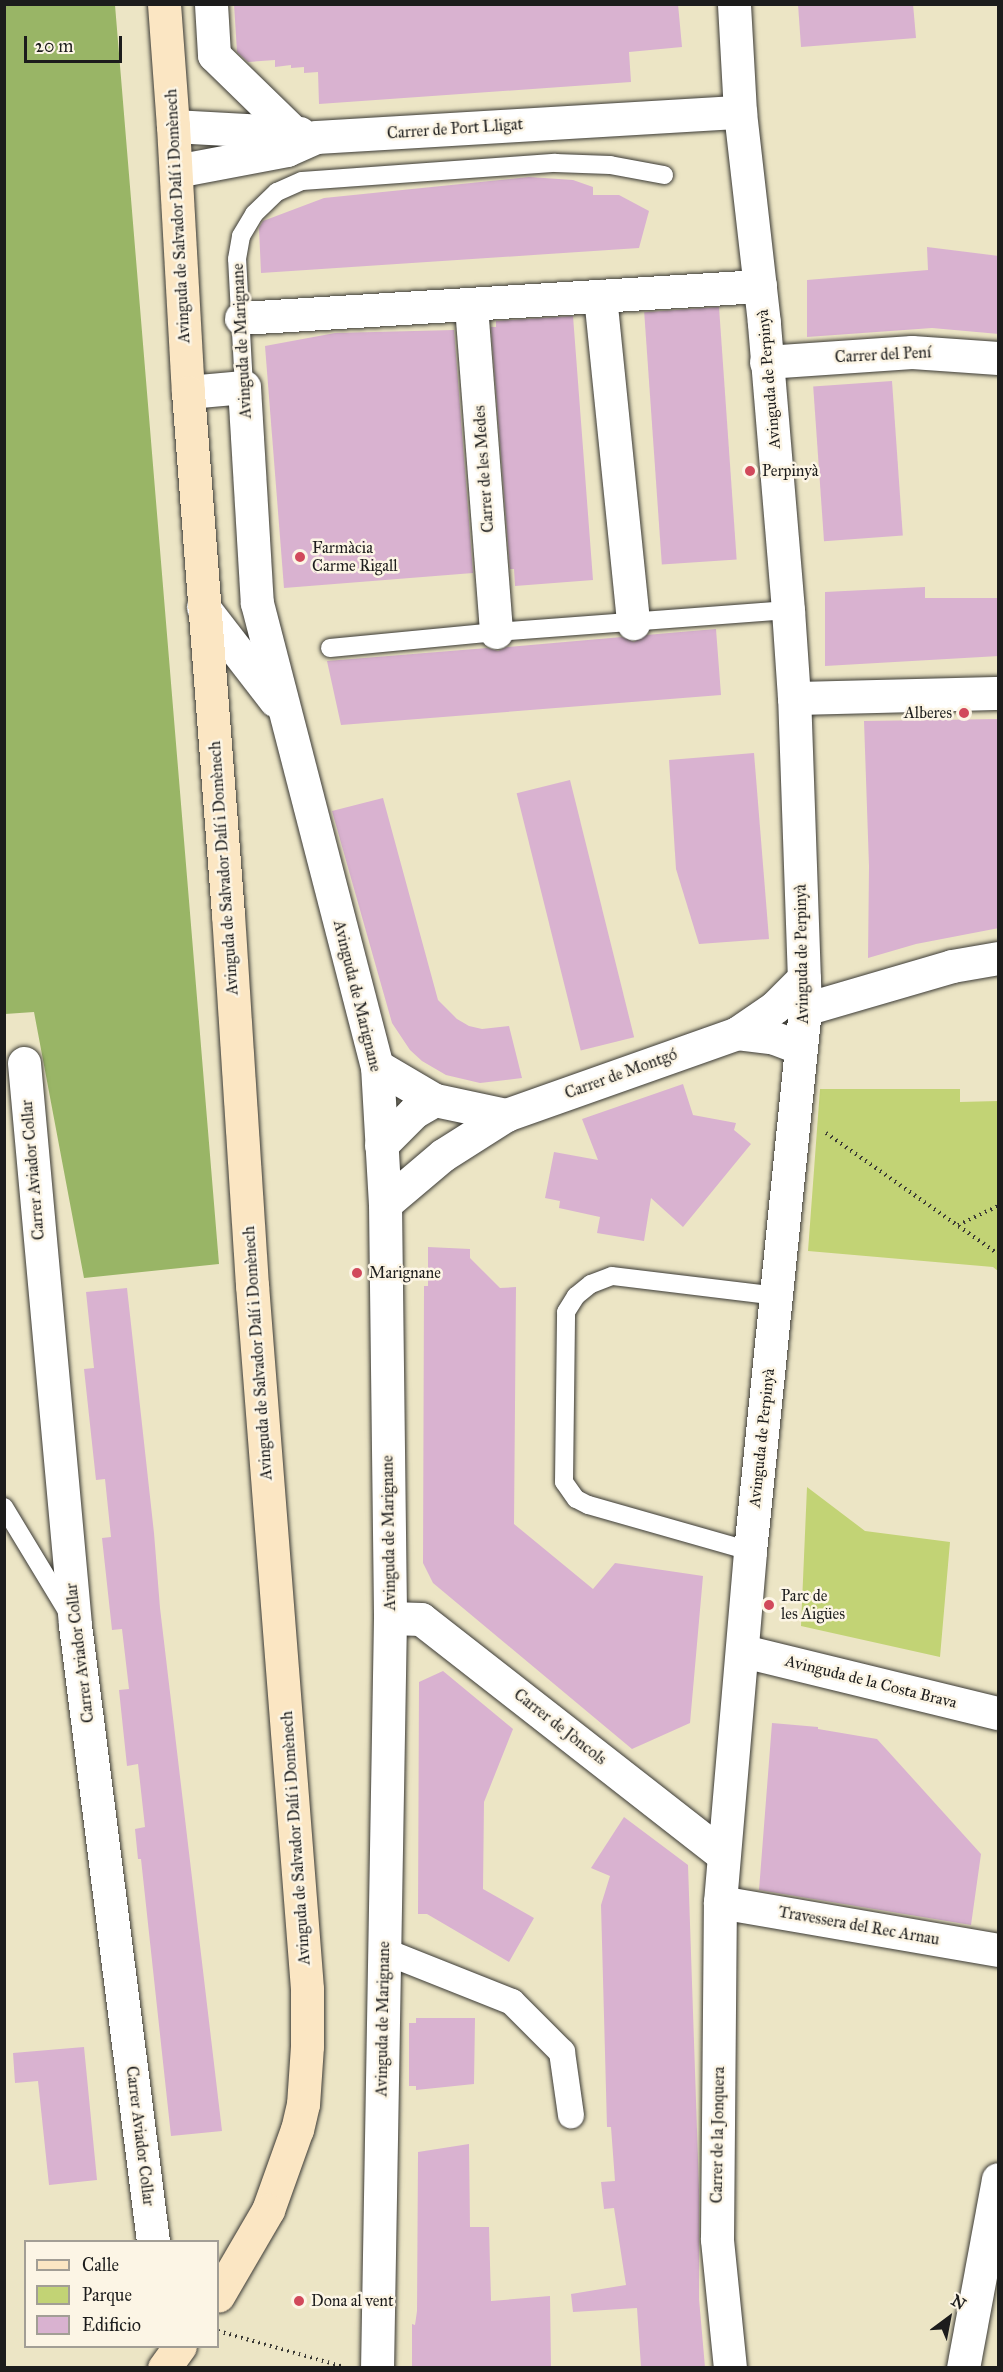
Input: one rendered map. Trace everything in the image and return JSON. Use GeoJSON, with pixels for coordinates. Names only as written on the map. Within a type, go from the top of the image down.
{"type":"FeatureCollection","features":[{"type":"Feature","properties":{"kind":"main road","name":"Avinguda de Salvador Dalí i Domènech"},"geometry":{"type":"LineString","coordinates":[[164,4],[188,392],[228,914],[252,1285],[301,1896],[307,2046],[303,2104],[287,2159],[268,2210],[219,2294]]}},
{"type":"Feature","properties":{"kind":"street"},"geometry":{"type":"LineString","coordinates":[[211,4],[214,55],[303,134]]}},
{"type":"Feature","properties":{"kind":"street","name":"Avinguda de Perpinyà"},"geometry":{"type":"LineString","coordinates":[[720,1902],[750,1551],[777,1296],[805,993],[794,698],[788,610],[760,286],[740,112],[734,4]]}},
{"type":"Feature","properties":{"kind":"street","name":"Carrer de Port Lligat"},"geometry":{"type":"LineString","coordinates":[[176,171],[287,150],[303,134],[740,112]]}},
{"type":"Feature","properties":{"kind":"street"},"geometry":{"type":"LineString","coordinates":[[173,126],[303,134]]}},
{"type":"Feature","properties":{"kind":"street"},"geometry":{"type":"LineString","coordinates":[[241,318],[471,306],[760,286]]}},
{"type":"Feature","properties":{"kind":"street"},"geometry":{"type":"LineString","coordinates":[[600,296],[633,623]]}},
{"type":"Feature","properties":{"kind":"street","name":"Carrer de les Medes"},"geometry":{"type":"LineString","coordinates":[[471,306],[496,632]]}},
{"type":"Feature","properties":{"kind":"street","name":"Carrer del Pení"},"geometry":{"type":"LineString","coordinates":[[766,362],[912,352],[999,358]]}},
{"type":"Feature","properties":{"kind":"street"},"geometry":{"type":"LineString","coordinates":[[188,392],[244,387]]}},
{"type":"Feature","properties":{"kind":"street","name":"Avinguda de Marignane"},"geometry":{"type":"LineString","coordinates":[[244,387],[257,603],[377,1066],[385,1204],[390,1618],[377,2367]]}},
{"type":"Feature","properties":{"kind":"street","name":"Avinguda de Marignane"},"geometry":{"type":"LineString","coordinates":[[203,607],[284,711]]}},
{"type":"Feature","properties":{"kind":"street"},"geometry":{"type":"LineString","coordinates":[[794,698],[999,693]]}},
{"type":"Feature","properties":{"kind":"street","name":"Carrer de Montgó"},"geometry":{"type":"LineString","coordinates":[[385,1204],[443,1155],[506,1115],[737,1033],[775,1007],[805,993],[999,958]]}},
{"type":"Feature","properties":{"kind":"street","name":"Carrer de Montgó"},"geometry":{"type":"LineString","coordinates":[[737,1033],[772,1037],[801,1048]]}},
{"type":"Feature","properties":{"kind":"street","name":"Carrer Aviador Collar"},"geometry":{"type":"LineString","coordinates":[[24,1063],[75,1624],[153,2240]]}},
{"type":"Feature","properties":{"kind":"street"},"geometry":{"type":"LineString","coordinates":[[377,1066],[435,1100],[506,1115]]}},
{"type":"Feature","properties":{"kind":"street"},"geometry":{"type":"LineString","coordinates":[[381,1145],[414,1112],[435,1100]]}},
{"type":"Feature","properties":{"kind":"street","name":"Carrer de Jòncols"},"geometry":{"type":"LineString","coordinates":[[390,1618],[421,1618],[723,1855]]}},
{"type":"Feature","properties":{"kind":"street","name":"Avinguda de la Costa Brava"},"geometry":{"type":"LineString","coordinates":[[743,1651],[999,1713]]}},
{"type":"Feature","properties":{"kind":"street","name":"Travessera del Rec Arnau"},"geometry":{"type":"LineString","coordinates":[[720,1902],[999,1950]]}},
{"type":"Feature","properties":{"kind":"street","name":"Carrer de la Jonquera"},"geometry":{"type":"LineString","coordinates":[[720,1902],[717,2239],[730,2367]]}},
{"type":"Feature","properties":{"kind":"street"},"geometry":{"type":"LineString","coordinates":[[384,1952],[512,2002],[562,2052],[571,2115]]}},
{"type":"Feature","properties":{"kind":"street"},"geometry":{"type":"LineString","coordinates":[[963,2367],[999,2179]]}},
{"type":"Feature","properties":{"kind":"lane","name":"Avinguda de Marignane"},"geometry":{"type":"LineString","coordinates":[[244,387],[237,259],[241,236],[254,214],[277,192],[302,181],[555,163],[610,165],[664,175]]}},
{"type":"Feature","properties":{"kind":"lane"},"geometry":{"type":"LineString","coordinates":[[330,648],[496,632],[788,610]]}},
{"type":"Feature","properties":{"kind":"lane"},"geometry":{"type":"LineString","coordinates":[[750,1551],[588,1505],[576,1499],[564,1482],[566,1312],[576,1296],[591,1284],[612,1276],[777,1296]]}},
{"type":"Feature","properties":{"kind":"lane"},"geometry":{"type":"LineString","coordinates":[[4,1507],[75,1624]]}},
{"type":"Feature","properties":{"kind":"path"},"geometry":{"type":"LineString","coordinates":[[794,1123],[820,1129],[999,1254]]}},
{"type":"Feature","properties":{"kind":"path"},"geometry":{"type":"LineString","coordinates":[[957,1225],[999,1206]]}},
{"type":"Feature","properties":{"kind":"path"},"geometry":{"type":"LineString","coordinates":[[219,2331],[345,2367]]}},
{"type":"Feature","properties":{"kind":"green space"},"geometry":{"type":"Polygon","coordinates":[[[5,4],[115,5],[219,1264],[84,1278],[34,1012],[5,1014],[5,4]]]}},
{"type":"Feature","properties":{"kind":"green space"},"geometry":{"type":"Polygon","coordinates":[[[820,1089],[960,1089],[960,1102],[998,1101],[998,1271],[993,1267],[808,1251],[820,1089]]]}},
{"type":"Feature","properties":{"kind":"green space"},"geometry":{"type":"Polygon","coordinates":[[[807,1487],[865,1531],[950,1542],[940,1657],[801,1626],[807,1487]]]}},
{"type":"Feature","properties":{"kind":"building"},"geometry":{"type":"Polygon","coordinates":[[[234,4],[678,4],[682,47],[629,52],[631,82],[319,104],[318,72],[304,73],[304,67],[291,68],[291,65],[275,67],[275,60],[248,62],[237,52],[234,4]]]}},
{"type":"Feature","properties":{"kind":"building"},"geometry":{"type":"Polygon","coordinates":[[[798,4],[913,4],[916,38],[801,47],[798,4]]]}},
{"type":"Feature","properties":{"kind":"building"},"geometry":{"type":"Polygon","coordinates":[[[529,177],[573,180],[593,187],[593,195],[619,195],[649,211],[639,248],[261,273],[259,228],[263,221],[324,198],[529,177]]]}},
{"type":"Feature","properties":{"kind":"building"},"geometry":{"type":"Polygon","coordinates":[[[927,247],[999,256],[999,334],[932,328],[807,337],[807,280],[928,270],[927,247]]]}},
{"type":"Feature","properties":{"kind":"building"},"geometry":{"type":"Polygon","coordinates":[[[719,307],[737,559],[662,565],[644,312],[719,307]]]}},
{"type":"Feature","properties":{"kind":"building"},"geometry":{"type":"Polygon","coordinates":[[[573,316],[593,580],[515,586],[514,569],[510,569],[491,327],[496,327],[496,321],[573,316]]]}},
{"type":"Feature","properties":{"kind":"building"},"geometry":{"type":"Polygon","coordinates":[[[454,330],[473,573],[284,588],[265,346],[335,333],[454,330]]]}},
{"type":"Feature","properties":{"kind":"building"},"geometry":{"type":"Polygon","coordinates":[[[892,381],[903,536],[824,541],[813,387],[892,381]]]}},
{"type":"Feature","properties":{"kind":"building"},"geometry":{"type":"Polygon","coordinates":[[[925,587],[925,598],[999,598],[999,656],[825,666],[825,592],[925,587]]]}},
{"type":"Feature","properties":{"kind":"building"},"geometry":{"type":"Polygon","coordinates":[[[716,629],[721,695],[341,725],[327,661],[487,648],[498,651],[507,647],[622,637],[634,642],[646,635],[716,629]]]}},
{"type":"Feature","properties":{"kind":"building"},"geometry":{"type":"Polygon","coordinates":[[[999,719],[999,928],[916,944],[868,958],[869,866],[864,721],[999,719]]]}},
{"type":"Feature","properties":{"kind":"building"},"geometry":{"type":"Polygon","coordinates":[[[754,753],[769,939],[699,944],[676,869],[669,760],[754,753]]]}},
{"type":"Feature","properties":{"kind":"building"},"geometry":{"type":"Polygon","coordinates":[[[570,780],[634,1037],[581,1050],[517,793],[570,780]]]}},
{"type":"Feature","properties":{"kind":"building"},"geometry":{"type":"Polygon","coordinates":[[[383,798],[438,1000],[457,1019],[469,1026],[482,1029],[509,1026],[522,1078],[480,1083],[446,1075],[422,1061],[410,1050],[392,1023],[332,811],[383,798]]]}},
{"type":"Feature","properties":{"kind":"building"},"geometry":{"type":"Polygon","coordinates":[[[683,1084],[693,1115],[736,1123],[734,1130],[751,1144],[683,1227],[651,1198],[644,1241],[597,1233],[600,1217],[559,1208],[560,1201],[545,1198],[554,1152],[598,1160],[582,1119],[683,1084]]]}},
{"type":"Feature","properties":{"kind":"building"},"geometry":{"type":"Polygon","coordinates":[[[428,1247],[470,1249],[470,1258],[500,1288],[516,1287],[514,1524],[593,1589],[615,1563],[703,1576],[690,1723],[632,1749],[433,1583],[423,1563],[424,1286],[428,1286],[428,1247]]]}},
{"type":"Feature","properties":{"kind":"building"},"geometry":{"type":"Polygon","coordinates":[[[127,1288],[160,1608],[222,2131],[171,2136],[141,1859],[138,1859],[135,1829],[145,1827],[138,1764],[127,1766],[119,1690],[129,1689],[122,1629],[112,1630],[102,1538],[111,1537],[105,1479],[96,1480],[84,1369],[94,1368],[86,1292],[127,1288]]]}},
{"type":"Feature","properties":{"kind":"building"},"geometry":{"type":"Polygon","coordinates":[[[443,1671],[513,1729],[484,1802],[483,1889],[534,1918],[509,1962],[427,1914],[418,1914],[419,1682],[443,1671]]]}},
{"type":"Feature","properties":{"kind":"building"},"geometry":{"type":"Polygon","coordinates":[[[772,1723],[818,1727],[818,1729],[877,1739],[981,1854],[971,1925],[759,1890],[772,1723]]]}},
{"type":"Feature","properties":{"kind":"building"},"geometry":{"type":"Polygon","coordinates":[[[624,1817],[688,1865],[699,2189],[699,2299],[705,2367],[641,2367],[637,2308],[573,2312],[571,2294],[626,2285],[614,2208],[604,2209],[601,2182],[615,2181],[611,2127],[607,2127],[601,1905],[610,1876],[591,1868],[624,1817]]]}},
{"type":"Feature","properties":{"kind":"building"},"geometry":{"type":"Polygon","coordinates":[[[416,2018],[475,2018],[474,2084],[416,2090],[416,2086],[409,2086],[409,2023],[416,2023],[416,2018]]]}},
{"type":"Feature","properties":{"kind":"building"},"geometry":{"type":"Polygon","coordinates":[[[84,2047],[97,2180],[49,2185],[38,2081],[15,2083],[13,2053],[84,2047]]]}},
{"type":"Feature","properties":{"kind":"building"},"geometry":{"type":"Polygon","coordinates":[[[469,2144],[470,2227],[489,2227],[491,2301],[550,2296],[551,2367],[412,2367],[412,2324],[415,2325],[417,2311],[418,2152],[469,2144]]]}},
{"type":"Feature","properties":{"kind":"place","name":"Perpinyà"},"geometry":{"type":"Point","coordinates":[750,471]}},
{"type":"Feature","properties":{"kind":"place","name":"Farmàcia Carme Rigall"},"geometry":{"type":"Point","coordinates":[300,557]}},
{"type":"Feature","properties":{"kind":"place","name":"Alberes"},"geometry":{"type":"Point","coordinates":[964,713]}},
{"type":"Feature","properties":{"kind":"place","name":"Marignane"},"geometry":{"type":"Point","coordinates":[357,1273]}},
{"type":"Feature","properties":{"kind":"place","name":"Parc de les Aigües"},"geometry":{"type":"Point","coordinates":[769,1605]}},
{"type":"Feature","properties":{"kind":"place","name":"Dona al vent"},"geometry":{"type":"Point","coordinates":[299,2301]}}]}
